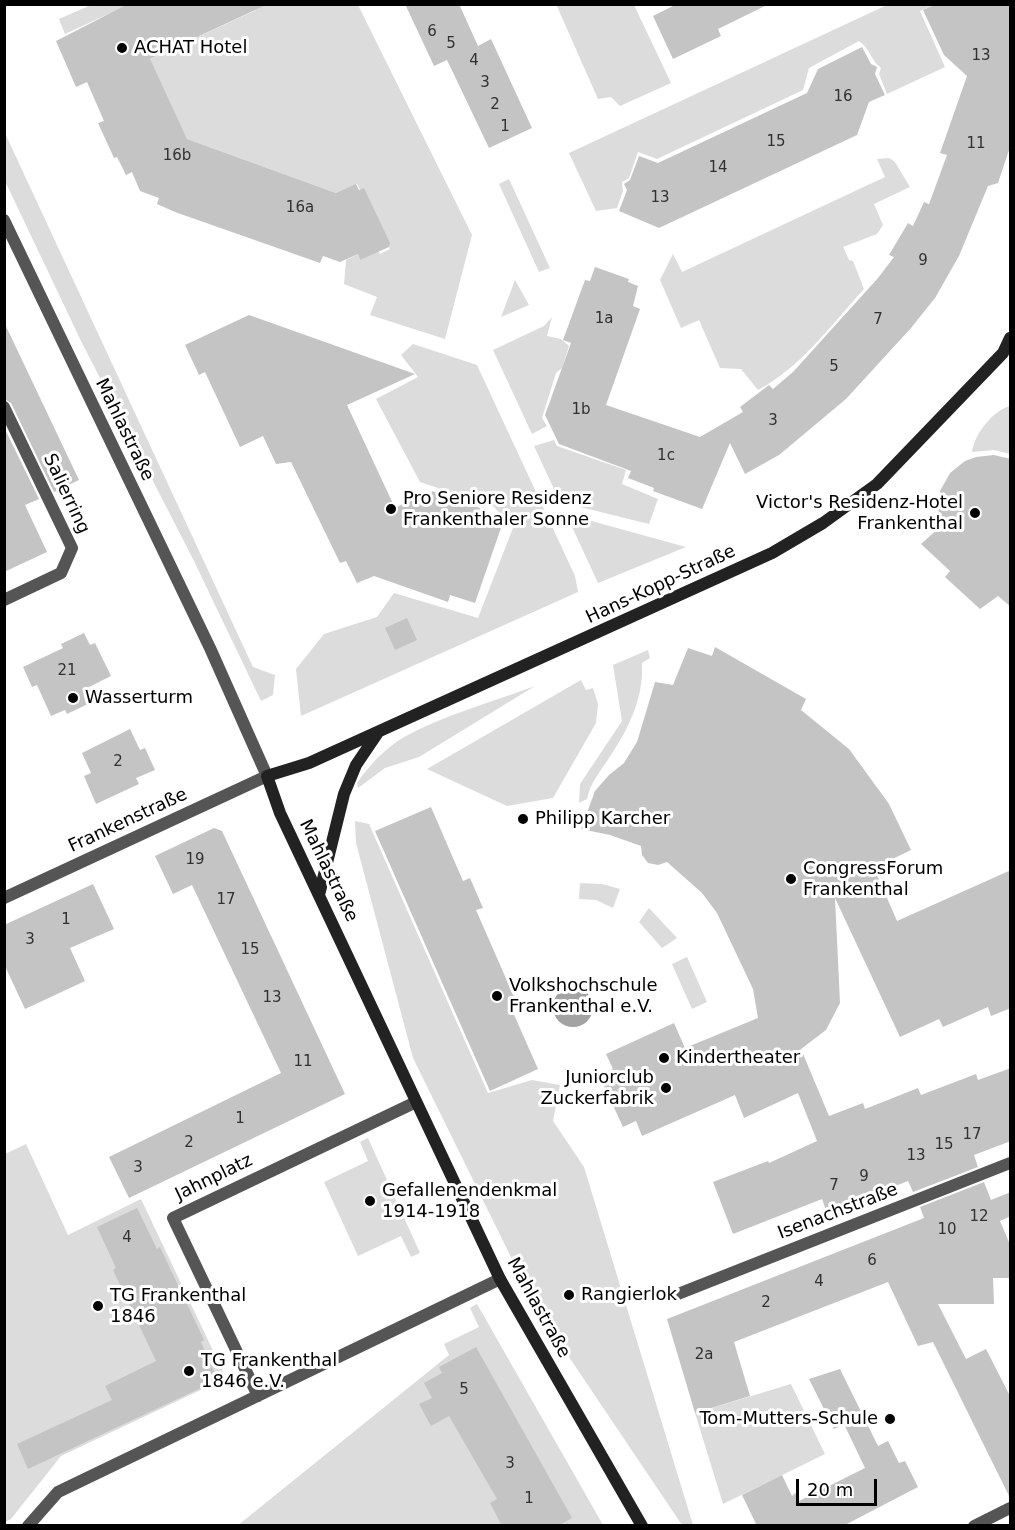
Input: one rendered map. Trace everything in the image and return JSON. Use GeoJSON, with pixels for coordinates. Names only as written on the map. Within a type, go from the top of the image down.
{"type":"FeatureCollection","features":[{"type":"Feature","properties":{"kind":"main road","name":"Hans-Kopp-Straße"},"geometry":{"type":"LineString","coordinates":[[267,776],[309,763],[378,733],[751,563],[823,523],[877,484],[1007,355],[1011,338]]}},
{"type":"Feature","properties":{"kind":"main road"},"geometry":{"type":"LineString","coordinates":[[320,895],[344,794],[356,765],[378,733]]}},
{"type":"Feature","properties":{"kind":"main road","name":"Mahlastraße"},"geometry":{"type":"LineString","coordinates":[[267,776],[280,813],[500,1279],[642,1526]]}},
{"type":"Feature","properties":{"kind":"street","name":"Mahlastraße"},"geometry":{"type":"LineString","coordinates":[[4,220],[201,627],[254,741],[267,776]]}},
{"type":"Feature","properties":{"kind":"street","name":"Salierring"},"geometry":{"type":"LineString","coordinates":[[4,407],[72,548],[62,573],[4,600]]}},
{"type":"Feature","properties":{"kind":"street","name":"Frankenstraße"},"geometry":{"type":"LineString","coordinates":[[4,898],[267,776]]}},
{"type":"Feature","properties":{"kind":"street","name":"Jahnplatz"},"geometry":{"type":"LineString","coordinates":[[258,1396],[173,1218],[417,1102]]}},
{"type":"Feature","properties":{"kind":"street","name":"Isenachstraße"},"geometry":{"type":"LineString","coordinates":[[678,1294],[1011,1163]]}},
{"type":"Feature","properties":{"kind":"street"},"geometry":{"type":"LineString","coordinates":[[28,1526],[58,1492],[500,1279]]}},
{"type":"Feature","properties":{"kind":"street"},"geometry":{"type":"LineString","coordinates":[[974,1526],[1011,1508]]}},
{"type":"Feature","properties":{"kind":"shaded area"},"geometry":{"type":"Polygon","coordinates":[[[556,4],[634,5],[671,83],[620,106],[611,97],[598,99],[556,4]]]}},
{"type":"Feature","properties":{"kind":"shaded area"},"geometry":{"type":"Polygon","coordinates":[[[91,5],[128,5],[65,34],[59,19],[91,5]]]}},
{"type":"Feature","properties":{"kind":"shaded area"},"geometry":{"type":"Polygon","coordinates":[[[254,5],[358,5],[472,235],[445,339],[370,315],[377,297],[344,284],[346,260],[358,254],[360,260],[377,248],[380,254],[390,249],[357,184],[336,193],[187,139],[142,63],[256,10],[254,5]]]}},
{"type":"Feature","properties":{"kind":"shaded area"},"geometry":{"type":"Polygon","coordinates":[[[887,5],[933,5],[920,11],[945,67],[887,94],[879,74],[881,68],[859,41],[809,68],[803,90],[657,159],[638,152],[629,178],[622,182],[623,191],[617,208],[596,211],[569,153],[887,5]]]}},
{"type":"Feature","properties":{"kind":"shaded area"},"geometry":{"type":"Polygon","coordinates":[[[4,131],[253,667],[275,675],[273,695],[261,701],[193,559],[81,341],[5,181],[4,131]]]}},
{"type":"Feature","properties":{"kind":"shaded area"},"geometry":{"type":"Polygon","coordinates":[[[889,158],[895,162],[910,187],[874,204],[883,225],[877,234],[843,247],[849,260],[853,261],[864,289],[802,357],[774,381],[758,390],[741,369],[720,368],[699,320],[681,328],[660,280],[673,254],[682,272],[885,177],[877,159],[889,158]]]}},
{"type":"Feature","properties":{"kind":"shaded area"},"geometry":{"type":"Polygon","coordinates":[[[509,179],[550,268],[539,272],[499,184],[509,179]]]}},
{"type":"Feature","properties":{"kind":"shaded area"},"geometry":{"type":"Polygon","coordinates":[[[515,280],[529,305],[501,317],[515,280]]]}},
{"type":"Feature","properties":{"kind":"shaded area"},"geometry":{"type":"Polygon","coordinates":[[[552,317],[547,336],[561,339],[569,346],[562,368],[556,373],[542,418],[547,426],[532,434],[493,350],[544,326],[552,317]]]}},
{"type":"Feature","properties":{"kind":"shaded area"},"geometry":{"type":"Polygon","coordinates":[[[413,344],[477,365],[575,576],[578,592],[301,716],[296,669],[324,634],[377,617],[394,593],[478,618],[513,528],[494,507],[420,482],[376,399],[418,377],[401,355],[413,344]]]}},
{"type":"Feature","properties":{"kind":"shaded area"},"geometry":{"type":"Polygon","coordinates":[[[1010,406],[1010,454],[994,450],[972,452],[976,438],[985,424],[997,412],[1010,406]]]}},
{"type":"Feature","properties":{"kind":"shaded area"},"geometry":{"type":"Polygon","coordinates":[[[554,440],[557,446],[626,470],[622,484],[658,499],[649,524],[560,502],[534,446],[554,440]]]}},
{"type":"Feature","properties":{"kind":"shaded area"},"geometry":{"type":"Polygon","coordinates":[[[566,514],[686,547],[598,583],[566,514]]]}},
{"type":"Feature","properties":{"kind":"shaded area"},"geometry":{"type":"Polygon","coordinates":[[[648,650],[650,658],[642,663],[640,689],[628,725],[593,783],[587,799],[579,803],[580,784],[622,721],[613,665],[648,650]]]}},
{"type":"Feature","properties":{"kind":"shaded area"},"geometry":{"type":"Polygon","coordinates":[[[581,680],[586,690],[593,688],[598,704],[596,723],[553,798],[507,806],[427,769],[581,680]]]}},
{"type":"Feature","properties":{"kind":"shaded area"},"geometry":{"type":"Polygon","coordinates":[[[535,686],[419,757],[385,768],[358,788],[357,783],[372,763],[405,737],[460,712],[535,686]]]}},
{"type":"Feature","properties":{"kind":"shaded area"},"geometry":{"type":"Polygon","coordinates":[[[355,821],[369,824],[488,1093],[532,1080],[560,1085],[553,1121],[584,1167],[693,1525],[682,1525],[536,1308],[413,1058],[356,843],[355,821]]]}},
{"type":"Feature","properties":{"kind":"shaded area"},"geometry":{"type":"Polygon","coordinates":[[[580,883],[602,884],[620,889],[613,908],[596,900],[579,899],[580,883]]]}},
{"type":"Feature","properties":{"kind":"shaded area"},"geometry":{"type":"Polygon","coordinates":[[[649,908],[677,938],[662,948],[639,922],[649,908]]]}},
{"type":"Feature","properties":{"kind":"shaded area"},"geometry":{"type":"Polygon","coordinates":[[[687,957],[707,1002],[692,1009],[672,964],[687,957]]]}},
{"type":"Feature","properties":{"kind":"shaded area"},"geometry":{"type":"Polygon","coordinates":[[[573,987],[581,988],[587,993],[592,999],[592,1015],[587,1021],[581,1026],[573,1027],[565,1026],[559,1021],[554,1015],[553,1007],[554,999],[559,993],[565,988],[573,987]]]}},
{"type":"Feature","properties":{"kind":"shaded area"},"geometry":{"type":"Polygon","coordinates":[[[368,1138],[420,1253],[411,1257],[401,1236],[358,1256],[324,1182],[368,1161],[360,1142],[368,1138]]]}},
{"type":"Feature","properties":{"kind":"shaded area","name":"TG Frankenthal 1846"},"geometry":{"type":"Polygon","coordinates":[[[26,1144],[68,1235],[141,1199],[226,1378],[61,1456],[11,1519],[5,1522],[5,1154],[26,1144]]]}},
{"type":"Feature","properties":{"kind":"shaded area"},"geometry":{"type":"Polygon","coordinates":[[[477,1304],[603,1525],[237,1526],[449,1355],[444,1344],[479,1327],[470,1308],[477,1304]]]}},
{"type":"Feature","properties":{"kind":"shaded area"},"geometry":{"type":"Polygon","coordinates":[[[791,1384],[825,1454],[723,1504],[695,1413],[791,1384]]]}},
{"type":"Feature","properties":{"kind":"building"},"geometry":{"type":"Polygon","coordinates":[[[128,4],[268,4],[150,59],[187,139],[336,193],[356,184],[359,190],[364,188],[390,243],[389,247],[360,260],[358,254],[340,262],[323,256],[320,263],[175,212],[157,204],[159,198],[140,191],[132,172],[126,175],[117,157],[114,158],[98,123],[104,121],[87,82],[76,87],[56,41],[128,4]]]}},
{"type":"Feature","properties":{"kind":"building"},"geometry":{"type":"Polygon","coordinates":[[[405,4],[459,4],[478,46],[491,39],[532,128],[489,148],[447,60],[434,66],[405,4]]]}},
{"type":"Feature","properties":{"kind":"building"},"geometry":{"type":"Polygon","coordinates":[[[677,4],[769,4],[718,29],[721,36],[673,59],[653,16],[677,4]]]}},
{"type":"Feature","properties":{"kind":"building"},"geometry":{"type":"Polygon","coordinates":[[[936,4],[1011,4],[1011,144],[998,183],[988,186],[959,256],[935,298],[911,328],[846,399],[779,455],[745,474],[730,443],[702,509],[653,491],[654,488],[628,478],[631,471],[559,444],[545,415],[571,343],[563,340],[585,280],[590,281],[595,267],[629,279],[628,282],[638,286],[633,306],[640,309],[606,405],[700,437],[743,412],[740,407],[769,385],[773,389],[793,372],[878,278],[894,257],[889,255],[908,223],[913,226],[924,202],[929,204],[947,155],[940,153],[967,76],[944,55],[923,10],[936,4]]]}},
{"type":"Feature","properties":{"kind":"building"},"geometry":{"type":"Polygon","coordinates":[[[862,47],[871,64],[877,67],[875,74],[885,95],[869,102],[857,135],[659,228],[619,211],[627,190],[624,184],[630,180],[639,156],[658,163],[807,93],[818,69],[862,47]]]}},
{"type":"Feature","properties":{"kind":"building"},"geometry":{"type":"Polygon","coordinates":[[[249,315],[415,374],[347,405],[395,508],[421,495],[430,498],[432,491],[480,508],[478,516],[502,525],[475,603],[450,595],[448,602],[374,576],[357,583],[346,561],[340,563],[291,462],[276,464],[263,436],[240,447],[205,372],[199,375],[185,345],[249,315]]]}},
{"type":"Feature","properties":{"kind":"building"},"geometry":{"type":"Polygon","coordinates":[[[4,322],[79,480],[54,492],[11,403],[4,399],[4,322]]]}},
{"type":"Feature","properties":{"kind":"building"},"geometry":{"type":"Polygon","coordinates":[[[4,427],[39,499],[25,505],[47,552],[4,572],[4,427]]]}},
{"type":"Feature","properties":{"kind":"building","name":"Victor's Residenz-Hotel Frankenthal"},"geometry":{"type":"Polygon","coordinates":[[[994,455],[1011,459],[1011,607],[998,596],[980,609],[945,577],[950,571],[921,544],[940,527],[938,504],[940,491],[950,473],[965,461],[994,455]]]}},
{"type":"Feature","properties":{"kind":"building"},"geometry":{"type":"Polygon","coordinates":[[[407,618],[417,640],[395,650],[385,628],[407,618]]]}},
{"type":"Feature","properties":{"kind":"building"},"geometry":{"type":"Polygon","coordinates":[[[84,633],[90,645],[95,643],[111,676],[83,690],[90,703],[67,714],[65,710],[51,716],[37,685],[32,687],[23,667],[63,648],[61,644],[84,633]]]}},
{"type":"Feature","properties":{"kind":"building","name":"CongressForum Frankenthal"},"geometry":{"type":"Polygon","coordinates":[[[715,647],[806,699],[801,710],[849,749],[889,804],[911,850],[874,868],[897,921],[1011,870],[1011,1008],[991,1016],[988,1007],[943,1027],[939,1019],[900,1037],[835,898],[840,1003],[826,1030],[801,1049],[829,1116],[863,1103],[865,1109],[918,1088],[921,1095],[976,1074],[978,1080],[1011,1068],[1011,1141],[974,1155],[978,1167],[913,1192],[908,1181],[827,1213],[822,1199],[733,1234],[713,1182],[768,1161],[769,1163],[817,1141],[798,1093],[744,1118],[735,1095],[642,1136],[636,1121],[623,1127],[599,1075],[613,1069],[606,1054],[674,1023],[685,1048],[758,1018],[753,989],[717,913],[702,893],[667,862],[658,865],[648,863],[642,855],[641,846],[610,835],[581,829],[595,791],[624,763],[637,742],[655,682],[673,685],[688,648],[712,656],[715,647]]]}},
{"type":"Feature","properties":{"kind":"building"},"geometry":{"type":"Polygon","coordinates":[[[130,729],[140,750],[145,748],[155,770],[136,778],[139,784],[96,804],[84,776],[91,773],[82,753],[130,729]]]}},
{"type":"Feature","properties":{"kind":"building"},"geometry":{"type":"Polygon","coordinates":[[[431,807],[463,881],[470,878],[483,908],[476,910],[515,999],[508,1001],[538,1069],[490,1091],[375,831],[431,807]]]}},
{"type":"Feature","properties":{"kind":"building"},"geometry":{"type":"Polygon","coordinates":[[[214,828],[222,831],[345,1094],[129,1198],[109,1157],[281,1073],[192,885],[173,894],[155,856],[214,828]]]}},
{"type":"Feature","properties":{"kind":"building"},"geometry":{"type":"Polygon","coordinates":[[[93,884],[114,929],[70,948],[85,981],[25,1009],[4,964],[4,925],[93,884]]]}},
{"type":"Feature","properties":{"kind":"building"},"geometry":{"type":"Polygon","coordinates":[[[984,1182],[991,1200],[1011,1192],[1011,1216],[1000,1221],[1011,1247],[1011,1278],[993,1278],[994,1304],[938,1304],[966,1359],[986,1349],[1011,1398],[1011,1500],[933,1342],[918,1346],[888,1282],[734,1342],[750,1396],[695,1413],[667,1319],[924,1218],[920,1207],[984,1182]]]}},
{"type":"Feature","properties":{"kind":"building"},"geometry":{"type":"Polygon","coordinates":[[[137,1208],[157,1249],[160,1247],[204,1340],[201,1342],[218,1380],[28,1469],[17,1444],[112,1400],[105,1386],[156,1361],[113,1270],[116,1268],[97,1227],[137,1208]]]}},
{"type":"Feature","properties":{"kind":"building"},"geometry":{"type":"Polygon","coordinates":[[[476,1347],[572,1518],[558,1526],[502,1526],[490,1503],[497,1499],[449,1416],[431,1426],[419,1404],[432,1398],[424,1383],[442,1373],[439,1367],[476,1347]]]}},
{"type":"Feature","properties":{"kind":"building"},"geometry":{"type":"Polygon","coordinates":[[[840,1369],[878,1446],[888,1441],[899,1463],[905,1461],[918,1487],[843,1526],[757,1526],[742,1495],[782,1475],[792,1496],[795,1493],[799,1501],[865,1468],[844,1424],[834,1429],[809,1379],[840,1369]]]}},
{"type":"Feature","properties":{"kind":"place","name":"ACHAT Hotel"},"geometry":{"type":"Point","coordinates":[122,48]}},
{"type":"Feature","properties":{"kind":"place","name":"Pro Seniore Residenz Frankenthaler Sonne"},"geometry":{"type":"Point","coordinates":[391,509]}},
{"type":"Feature","properties":{"kind":"place","name":"Victor's Residenz-Hotel Frankenthal"},"geometry":{"type":"Point","coordinates":[975,513]}},
{"type":"Feature","properties":{"kind":"place","name":"Wasserturm"},"geometry":{"type":"Point","coordinates":[73,698]}},
{"type":"Feature","properties":{"kind":"place","name":"Philipp Karcher"},"geometry":{"type":"Point","coordinates":[523,819]}},
{"type":"Feature","properties":{"kind":"place","name":"CongressForum Frankenthal"},"geometry":{"type":"Point","coordinates":[791,879]}},
{"type":"Feature","properties":{"kind":"place","name":"Volkshochschule Frankenthal e.V."},"geometry":{"type":"Point","coordinates":[497,996]}},
{"type":"Feature","properties":{"kind":"place","name":"Kindertheater"},"geometry":{"type":"Point","coordinates":[664,1058]}},
{"type":"Feature","properties":{"kind":"place","name":"Juniorclub Zuckerfabrik"},"geometry":{"type":"Point","coordinates":[666,1088]}},
{"type":"Feature","properties":{"kind":"place","name":"Gefallenendenkmal 1914-1918"},"geometry":{"type":"Point","coordinates":[370,1201]}},
{"type":"Feature","properties":{"kind":"place","name":"Rangierlok"},"geometry":{"type":"Point","coordinates":[569,1295]}},
{"type":"Feature","properties":{"kind":"place","name":"TG Frankenthal 1846"},"geometry":{"type":"Point","coordinates":[98,1306]}},
{"type":"Feature","properties":{"kind":"place","name":"TG Frankenthal 1846 e.V."},"geometry":{"type":"Point","coordinates":[189,1371]}},
{"type":"Feature","properties":{"kind":"place","name":"Tom-Mutters-Schule"},"geometry":{"type":"Point","coordinates":[890,1419]}}]}
